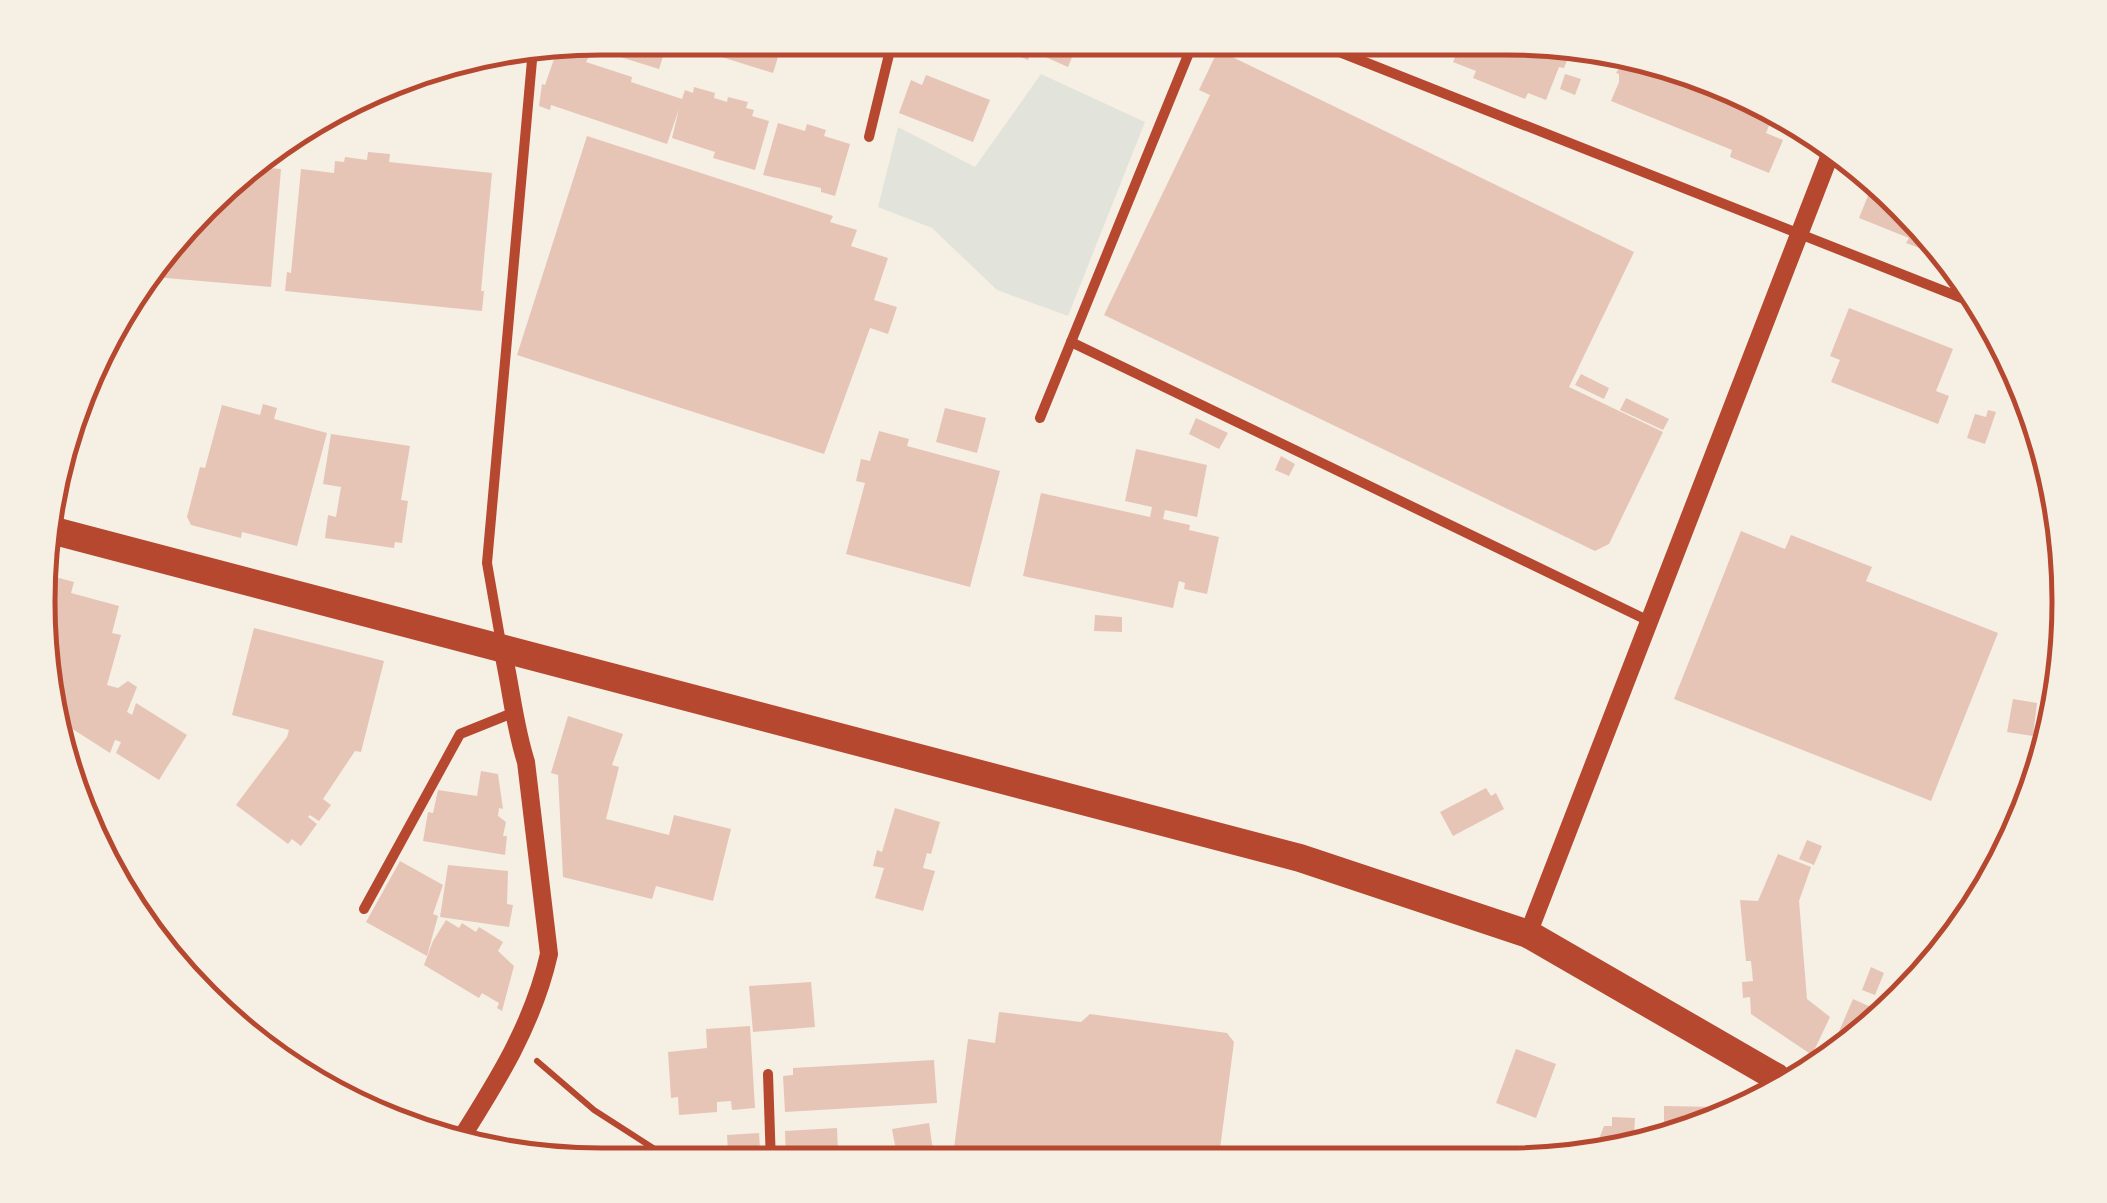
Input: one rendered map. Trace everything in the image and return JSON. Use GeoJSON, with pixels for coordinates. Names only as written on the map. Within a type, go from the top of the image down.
{"type":"FeatureCollection","features":[{"type":"Feature","properties":{"kind":"highway"},"geometry":{"type":"LineString","coordinates":[[60,532],[1300,858],[1528,934],[1776,1077]]}},
{"type":"Feature","properties":{"kind":"street"},"geometry":{"type":"LineString","coordinates":[[869,137],[889,55]]}},
{"type":"Feature","properties":{"kind":"street"},"geometry":{"type":"LineString","coordinates":[[1040,418],[1188,55]]}},
{"type":"Feature","properties":{"kind":"street"},"geometry":{"type":"LineString","coordinates":[[1347,55],[1959,297]]}},
{"type":"Feature","properties":{"kind":"street"},"geometry":{"type":"LineString","coordinates":[[466,1130],[510,1062],[542,984],[548,954],[526,762],[516,734],[488,563],[532,60]]}},
{"type":"Feature","properties":{"kind":"street"},"geometry":{"type":"LineString","coordinates":[[1528,934],[1828,161]]}},
{"type":"Feature","properties":{"kind":"street"},"geometry":{"type":"LineString","coordinates":[[1071,342],[1649,621]]}},
{"type":"Feature","properties":{"kind":"street"},"geometry":{"type":"LineString","coordinates":[[364,908],[460,734],[514,712]]}},
{"type":"Feature","properties":{"kind":"street"},"geometry":{"type":"LineString","coordinates":[[768,1074],[770,1148]]}},
{"type":"Feature","properties":{"kind":"path"},"geometry":{"type":"LineString","coordinates":[[517,1044],[594,1110],[653,1148]]}},
{"type":"Feature","properties":{"kind":"shaded area"},"geometry":{"type":"Polygon","coordinates":[[[1041,74],[1145,122],[1068,316],[997,290],[932,228],[878,207],[898,127],[975,167],[1041,74]]]}},
{"type":"Feature","properties":{"kind":"building"},"geometry":{"type":"Polygon","coordinates":[[[585,55],[589,57],[586,62],[682,99],[685,90],[693,93],[694,87],[715,93],[714,98],[727,102],[728,97],[748,102],[746,108],[754,110],[752,116],[769,121],[755,170],[713,158],[715,152],[672,138],[679,109],[667,144],[551,105],[550,110],[539,106],[542,84],[545,85],[555,57],[585,55]]]}},
{"type":"Feature","properties":{"kind":"building"},"geometry":{"type":"Polygon","coordinates":[[[614,55],[664,55],[659,69],[614,55]]]}},
{"type":"Feature","properties":{"kind":"building"},"geometry":{"type":"Polygon","coordinates":[[[715,55],[779,55],[773,73],[715,55]]]}},
{"type":"Feature","properties":{"kind":"building"},"geometry":{"type":"Polygon","coordinates":[[[1041,55],[1073,55],[1068,67],[1041,55]]]}},
{"type":"Feature","properties":{"kind":"building"},"geometry":{"type":"Polygon","coordinates":[[[1216,55],[1228,55],[1634,252],[1569,387],[1663,432],[1609,544],[1595,551],[1104,315],[1210,95],[1199,90],[1216,55]]]}},
{"type":"Feature","properties":{"kind":"building"},"geometry":{"type":"Polygon","coordinates":[[[1456,55],[1568,59],[1564,68],[1559,67],[1546,100],[1528,93],[1525,99],[1473,78],[1476,71],[1453,62],[1456,55]]]}},
{"type":"Feature","properties":{"kind":"building"},"geometry":{"type":"Polygon","coordinates":[[[1619,68],[1681,84],[1770,123],[1766,133],[1783,140],[1769,173],[1730,157],[1732,150],[1611,101],[1619,82],[1616,73],[1619,68]]]}},
{"type":"Feature","properties":{"kind":"building"},"geometry":{"type":"Polygon","coordinates":[[[1565,74],[1581,79],[1575,95],[1560,89],[1565,74]]]}},
{"type":"Feature","properties":{"kind":"building"},"geometry":{"type":"Polygon","coordinates":[[[926,75],[990,100],[973,142],[899,113],[911,80],[922,85],[926,75]]]}},
{"type":"Feature","properties":{"kind":"building"},"geometry":{"type":"Polygon","coordinates":[[[778,123],[805,131],[807,124],[826,130],[824,136],[850,144],[835,196],[821,192],[821,188],[763,175],[778,123]]]}},
{"type":"Feature","properties":{"kind":"building"},"geometry":{"type":"Polygon","coordinates":[[[587,136],[833,216],[830,222],[857,230],[851,246],[888,258],[874,300],[897,307],[888,334],[870,328],[824,454],[517,355],[587,136]]]}},
{"type":"Feature","properties":{"kind":"building"},"geometry":{"type":"Polygon","coordinates":[[[368,152],[390,154],[389,162],[492,173],[482,311],[285,291],[287,272],[291,273],[301,169],[334,173],[335,161],[344,162],[345,157],[367,160],[368,152]]]}},
{"type":"Feature","properties":{"kind":"building"},"geometry":{"type":"Polygon","coordinates":[[[269,168],[281,169],[271,287],[162,278],[215,215],[269,168]]]}},
{"type":"Feature","properties":{"kind":"building"},"geometry":{"type":"Polygon","coordinates":[[[1869,194],[1923,249],[1906,243],[1909,238],[1859,218],[1869,194]]]}},
{"type":"Feature","properties":{"kind":"building"},"geometry":{"type":"Polygon","coordinates":[[[1849,308],[1953,349],[1936,391],[1949,396],[1938,424],[1831,382],[1840,360],[1830,356],[1849,308]]]}},
{"type":"Feature","properties":{"kind":"building"},"geometry":{"type":"Polygon","coordinates":[[[1581,374],[1609,388],[1604,399],[1575,385],[1581,374]]]}},
{"type":"Feature","properties":{"kind":"building"},"geometry":{"type":"Polygon","coordinates":[[[1626,398],[1669,419],[1663,430],[1620,410],[1626,398]]]}},
{"type":"Feature","properties":{"kind":"building"},"geometry":{"type":"Polygon","coordinates":[[[263,404],[277,408],[274,419],[327,433],[297,546],[242,532],[241,538],[191,525],[187,517],[222,405],[260,415],[263,404]]]}},
{"type":"Feature","properties":{"kind":"building"},"geometry":{"type":"Polygon","coordinates":[[[945,408],[986,418],[977,453],[936,442],[945,408]]]}},
{"type":"Feature","properties":{"kind":"building"},"geometry":{"type":"Polygon","coordinates":[[[1988,410],[1996,412],[1985,444],[1967,438],[1975,414],[1986,417],[1988,410]]]}},
{"type":"Feature","properties":{"kind":"building"},"geometry":{"type":"Polygon","coordinates":[[[1196,418],[1228,433],[1219,449],[1189,434],[1196,418]]]}},
{"type":"Feature","properties":{"kind":"building"},"geometry":{"type":"Polygon","coordinates":[[[879,431],[909,439],[907,446],[1000,471],[970,587],[846,554],[865,483],[856,481],[861,459],[870,461],[879,431]]]}},
{"type":"Feature","properties":{"kind":"building"},"geometry":{"type":"Polygon","coordinates":[[[331,434],[410,446],[401,500],[408,501],[402,543],[395,542],[394,548],[325,538],[328,515],[336,517],[341,487],[323,484],[331,434]]]}},
{"type":"Feature","properties":{"kind":"building"},"geometry":{"type":"Polygon","coordinates":[[[1136,449],[1207,465],[1197,517],[1165,510],[1163,519],[1219,537],[1207,594],[1184,589],[1185,583],[1179,581],[1173,608],[1023,576],[1041,493],[1150,517],[1152,507],[1125,501],[1136,449]]]}},
{"type":"Feature","properties":{"kind":"building"},"geometry":{"type":"Polygon","coordinates":[[[1281,456],[1295,464],[1289,476],[1275,470],[1281,456]]]}},
{"type":"Feature","properties":{"kind":"building"},"geometry":{"type":"Polygon","coordinates":[[[1741,531],[1785,549],[1791,535],[1872,567],[1866,581],[1998,633],[1931,801],[1674,699],[1741,531]]]}},
{"type":"Feature","properties":{"kind":"building"},"geometry":{"type":"Polygon","coordinates":[[[56,577],[74,582],[71,593],[119,606],[112,633],[121,635],[107,685],[118,688],[128,681],[137,687],[127,712],[132,715],[136,703],[187,735],[159,780],[116,753],[121,742],[115,740],[110,753],[70,728],[56,637],[56,577]]]}},
{"type":"Feature","properties":{"kind":"building"},"geometry":{"type":"Polygon","coordinates":[[[1095,615],[1122,617],[1122,632],[1094,631],[1095,615]]]}},
{"type":"Feature","properties":{"kind":"building"},"geometry":{"type":"Polygon","coordinates":[[[254,628],[384,661],[361,752],[355,751],[323,799],[331,805],[319,821],[308,817],[317,824],[301,846],[292,839],[288,844],[236,805],[289,730],[232,715],[254,628]]]}},
{"type":"Feature","properties":{"kind":"building"},"geometry":{"type":"Polygon","coordinates":[[[2013,699],[2037,703],[2033,736],[2007,732],[2013,699]]]}},
{"type":"Feature","properties":{"kind":"building"},"geometry":{"type":"Polygon","coordinates":[[[568,716],[623,734],[612,765],[619,767],[606,819],[669,835],[674,815],[731,829],[713,901],[656,886],[652,899],[563,877],[558,775],[551,773],[568,716]]]}},
{"type":"Feature","properties":{"kind":"building"},"geometry":{"type":"Polygon","coordinates":[[[481,771],[498,774],[503,809],[499,808],[498,816],[506,822],[505,855],[423,841],[428,812],[433,813],[438,790],[477,796],[481,771]]]}},
{"type":"Feature","properties":{"kind":"building"},"geometry":{"type":"Polygon","coordinates":[[[1486,788],[1491,796],[1496,793],[1504,809],[1453,836],[1440,812],[1486,788]]]}},
{"type":"Feature","properties":{"kind":"building"},"geometry":{"type":"Polygon","coordinates":[[[895,808],[940,822],[923,868],[935,871],[923,911],[875,898],[884,868],[873,866],[877,850],[882,852],[895,808]]]}},
{"type":"Feature","properties":{"kind":"building"},"geometry":{"type":"Polygon","coordinates":[[[1807,840],[1822,846],[1814,865],[1799,859],[1807,840]]]}},
{"type":"Feature","properties":{"kind":"building"},"geometry":{"type":"Polygon","coordinates":[[[1778,854],[1811,867],[1799,901],[1807,999],[1830,1017],[1811,1054],[1751,1014],[1750,997],[1743,998],[1742,982],[1753,981],[1751,961],[1746,961],[1740,900],[1758,901],[1778,854]]]}},
{"type":"Feature","properties":{"kind":"building"},"geometry":{"type":"Polygon","coordinates":[[[400,861],[443,885],[433,914],[438,916],[427,956],[366,922],[400,861]]]}},
{"type":"Feature","properties":{"kind":"building"},"geometry":{"type":"Polygon","coordinates":[[[448,865],[508,871],[507,904],[513,905],[509,927],[440,917],[448,865]]]}},
{"type":"Feature","properties":{"kind":"building"},"geometry":{"type":"Polygon","coordinates":[[[446,920],[459,928],[462,923],[476,932],[479,927],[503,942],[498,951],[514,966],[502,1011],[497,1008],[499,1003],[482,993],[479,998],[424,965],[446,920]]]}},
{"type":"Feature","properties":{"kind":"building"},"geometry":{"type":"Polygon","coordinates":[[[1871,967],[1884,973],[1875,995],[1862,990],[1871,967]]]}},
{"type":"Feature","properties":{"kind":"building"},"geometry":{"type":"Polygon","coordinates":[[[811,982],[815,1027],[753,1032],[749,986],[811,982]]]}},
{"type":"Feature","properties":{"kind":"building"},"geometry":{"type":"Polygon","coordinates":[[[1853,999],[1871,1007],[1866,1012],[1837,1036],[1853,999]]]}},
{"type":"Feature","properties":{"kind":"building"},"geometry":{"type":"Polygon","coordinates":[[[999,1012],[1081,1022],[1090,1014],[1227,1033],[1234,1042],[1220,1148],[954,1148],[968,1039],[995,1043],[999,1012]]]}},
{"type":"Feature","properties":{"kind":"building"},"geometry":{"type":"Polygon","coordinates":[[[750,1026],[755,1108],[732,1110],[731,1101],[717,1102],[717,1112],[679,1115],[678,1097],[671,1098],[668,1052],[707,1048],[706,1029],[750,1026]]]}},
{"type":"Feature","properties":{"kind":"building"},"geometry":{"type":"Polygon","coordinates":[[[1516,1049],[1556,1064],[1536,1118],[1496,1103],[1516,1049]]]}},
{"type":"Feature","properties":{"kind":"building"},"geometry":{"type":"Polygon","coordinates":[[[934,1060],[937,1103],[785,1112],[783,1076],[793,1075],[793,1068],[934,1060]]]}},
{"type":"Feature","properties":{"kind":"building"},"geometry":{"type":"Polygon","coordinates":[[[1664,1106],[1713,1107],[1681,1119],[1664,1124],[1664,1106]]]}},
{"type":"Feature","properties":{"kind":"building"},"geometry":{"type":"Polygon","coordinates":[[[1612,1117],[1635,1118],[1634,1132],[1599,1139],[1604,1126],[1612,1126],[1612,1117]]]}},
{"type":"Feature","properties":{"kind":"building"},"geometry":{"type":"Polygon","coordinates":[[[929,1123],[933,1148],[896,1148],[892,1129],[929,1123]]]}},
{"type":"Feature","properties":{"kind":"building"},"geometry":{"type":"Polygon","coordinates":[[[837,1128],[838,1148],[786,1148],[785,1131],[837,1128]]]}},
{"type":"Feature","properties":{"kind":"building"},"geometry":{"type":"Polygon","coordinates":[[[759,1133],[760,1148],[728,1148],[727,1135],[759,1133]]]}}]}
